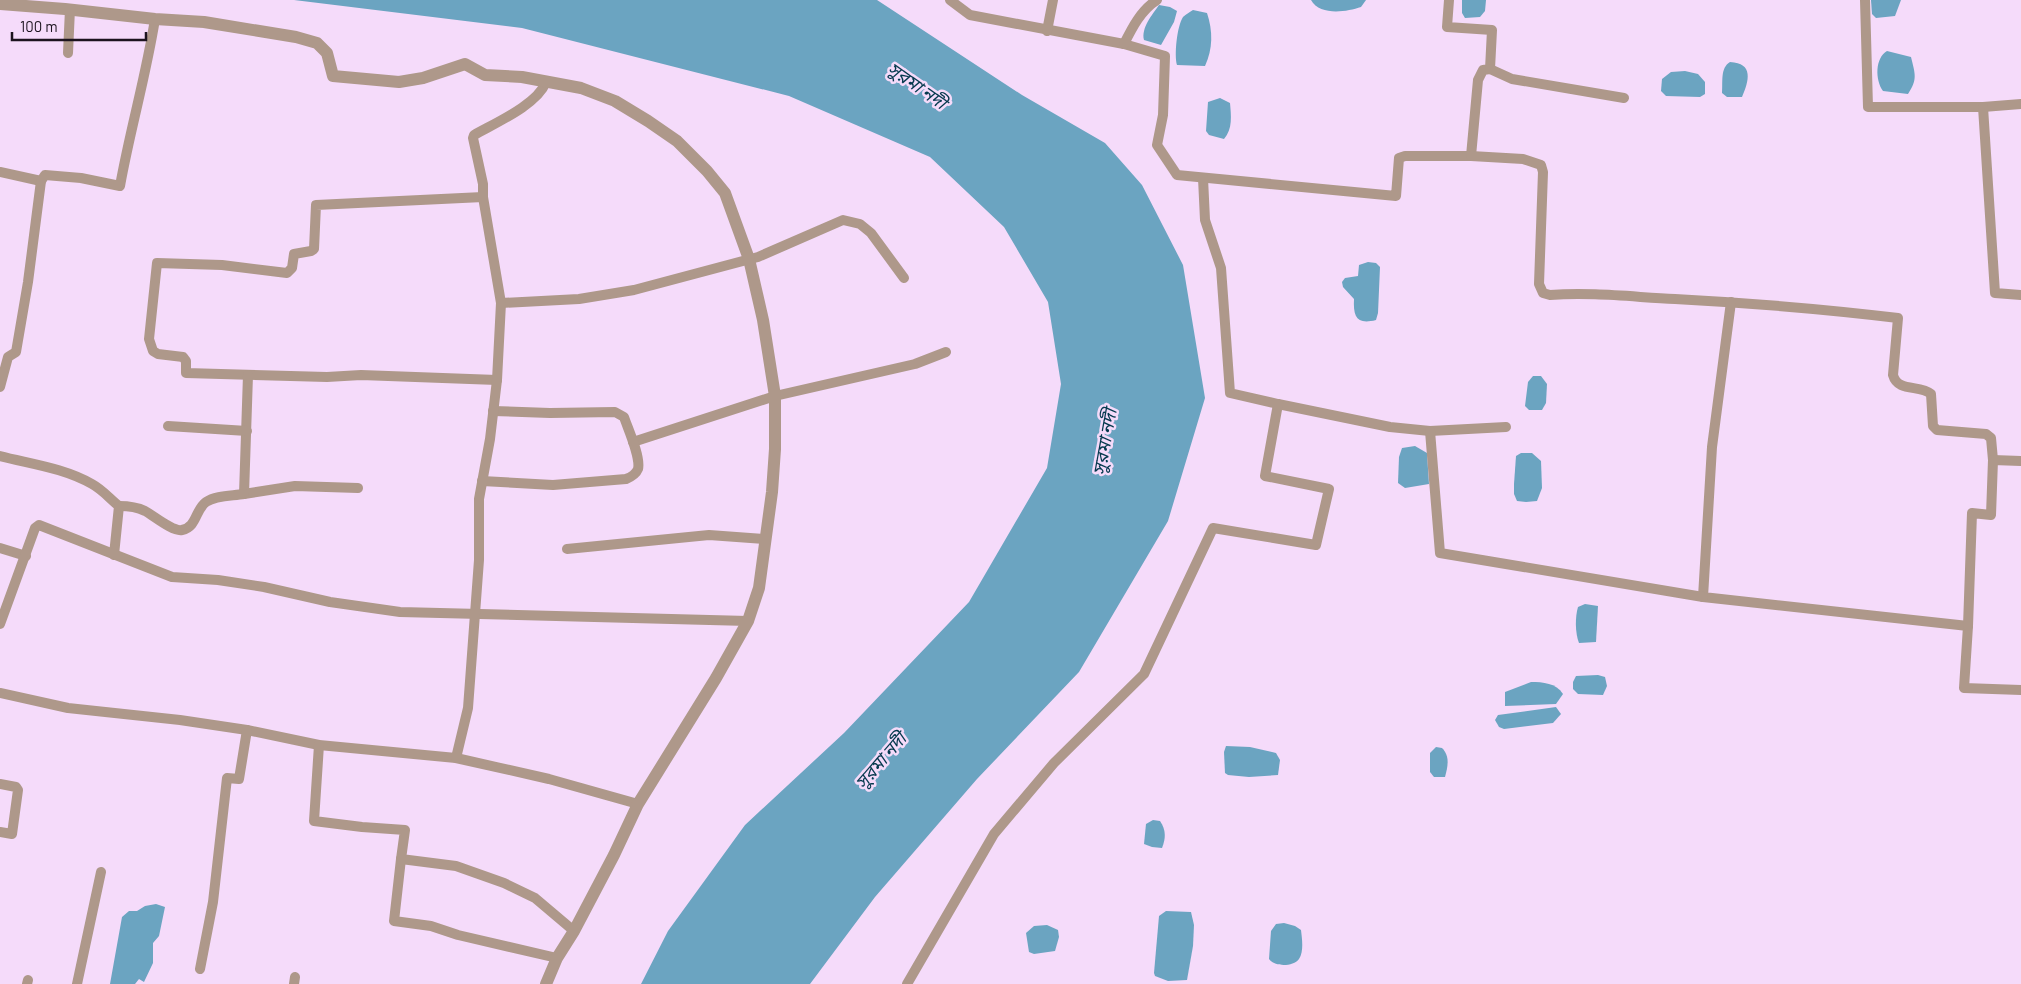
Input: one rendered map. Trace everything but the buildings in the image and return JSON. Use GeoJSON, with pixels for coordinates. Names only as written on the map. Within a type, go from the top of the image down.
{"type":"FeatureCollection","features":[{"type":"Feature","properties":{"kind":"street"},"geometry":{"type":"LineString","coordinates":[[950,0],[970,16],[1124,44],[1165,56],[1162,115],[1158,144],[1177,175],[1396,196],[1399,158],[1405,156],[1471,156],[1523,159],[1540,165],[1543,172],[1539,284],[1543,293],[1550,296],[1596,294],[1731,302],[1825,309],[1898,318],[1893,375],[1898,385],[1927,391],[1931,394],[1933,426],[1937,430],[1986,434],[1991,438],[1993,460],[1991,515],[1972,513],[1964,688],[2021,690]]}},
{"type":"Feature","properties":{"kind":"street"},"geometry":{"type":"LineString","coordinates":[[1047,31],[1053,0]]}},
{"type":"Feature","properties":{"kind":"street"},"geometry":{"type":"LineString","coordinates":[[1124,44],[1141,15],[1157,0]]}},
{"type":"Feature","properties":{"kind":"street"},"geometry":{"type":"LineString","coordinates":[[1449,0],[1447,27],[1492,30],[1490,69]]}},
{"type":"Feature","properties":{"kind":"street"},"geometry":{"type":"LineString","coordinates":[[1865,0],[1868,107],[1982,107],[2021,104]]}},
{"type":"Feature","properties":{"kind":"street"},"geometry":{"type":"LineString","coordinates":[[0,4],[204,22],[296,36],[317,43],[327,53],[333,76],[399,82],[423,78],[465,64],[485,75],[522,78],[581,88],[615,101],[677,141],[726,193],[749,259],[763,320],[775,396],[775,449],[759,588],[748,621],[716,678],[638,804],[614,855],[558,958],[546,984]]}},
{"type":"Feature","properties":{"kind":"street"},"geometry":{"type":"LineString","coordinates":[[68,53],[70,9]]}},
{"type":"Feature","properties":{"kind":"street"},"geometry":{"type":"LineString","coordinates":[[0,388],[8,357],[16,352],[41,181],[46,175],[81,178],[120,186],[130,134],[149,58],[155,19]]}},
{"type":"Feature","properties":{"kind":"street"},"geometry":{"type":"LineString","coordinates":[[1471,156],[1478,80],[1483,70],[1490,69],[1512,79],[1624,98]]}},
{"type":"Feature","properties":{"kind":"street"},"geometry":{"type":"LineString","coordinates":[[456,758],[468,708],[479,560],[479,499],[497,380],[501,303],[483,197],[483,184],[473,144],[474,135],[506,118],[542,92],[546,82]]}},
{"type":"Feature","properties":{"kind":"street"},"geometry":{"type":"LineString","coordinates":[[1982,107],[1995,293],[2021,295]]}},
{"type":"Feature","properties":{"kind":"street"},"geometry":{"type":"LineString","coordinates":[[0,172],[41,181]]}},
{"type":"Feature","properties":{"kind":"street"},"geometry":{"type":"LineString","coordinates":[[1203,178],[1205,220],[1221,268],[1230,393],[1390,427],[1430,431],[1506,427]]}},
{"type":"Feature","properties":{"kind":"street"},"geometry":{"type":"LineString","coordinates":[[483,197],[316,205],[314,249],[294,254],[292,268],[287,273],[222,265],[157,263],[149,339],[153,351],[158,354],[183,357],[186,361],[186,372],[327,377],[361,375],[497,380]]}},
{"type":"Feature","properties":{"kind":"street"},"geometry":{"type":"LineString","coordinates":[[501,303],[579,299],[634,290],[758,258],[843,220],[860,224],[871,233],[904,278]]}},
{"type":"Feature","properties":{"kind":"street"},"geometry":{"type":"LineString","coordinates":[[1703,597],[1712,447],[1731,302]]}},
{"type":"Feature","properties":{"kind":"street"},"geometry":{"type":"LineString","coordinates":[[632,442],[775,396],[914,364],[946,352]]}},
{"type":"Feature","properties":{"kind":"street"},"geometry":{"type":"LineString","coordinates":[[244,494],[248,375]]}},
{"type":"Feature","properties":{"kind":"street"},"geometry":{"type":"LineString","coordinates":[[907,984],[994,834],[1054,763],[1144,674],[1213,528],[1316,545],[1329,489],[1265,476],[1278,404]]}},
{"type":"Feature","properties":{"kind":"street"},"geometry":{"type":"LineString","coordinates":[[482,481],[553,484],[631,477],[638,466],[624,417],[614,412],[550,413],[493,411]]}},
{"type":"Feature","properties":{"kind":"street"},"geometry":{"type":"LineString","coordinates":[[168,426],[247,431]]}},
{"type":"Feature","properties":{"kind":"street"},"geometry":{"type":"LineString","coordinates":[[1430,431],[1440,553],[1703,597],[1968,626]]}},
{"type":"Feature","properties":{"kind":"street"},"geometry":{"type":"LineString","coordinates":[[0,456],[64,471],[92,484],[119,506],[129,506],[143,510],[174,530],[183,530],[193,524],[199,508],[206,501],[217,498],[295,486],[358,488]]}},
{"type":"Feature","properties":{"kind":"street"},"geometry":{"type":"LineString","coordinates":[[1993,460],[2021,461]]}},
{"type":"Feature","properties":{"kind":"street"},"geometry":{"type":"LineString","coordinates":[[114,555],[119,506]]}},
{"type":"Feature","properties":{"kind":"street"},"geometry":{"type":"LineString","coordinates":[[1,620],[35,528],[39,525],[172,577],[218,580],[264,587],[330,602],[400,612],[748,621]]}},
{"type":"Feature","properties":{"kind":"street"},"geometry":{"type":"LineString","coordinates":[[567,549],[709,535],[766,538]]}},
{"type":"Feature","properties":{"kind":"street"},"geometry":{"type":"LineString","coordinates":[[0,548],[26,556]]}},
{"type":"Feature","properties":{"kind":"street"},"geometry":{"type":"LineString","coordinates":[[0,693],[68,708],[180,720],[247,730],[319,745],[456,758],[548,779],[638,804]]}},
{"type":"Feature","properties":{"kind":"street"},"geometry":{"type":"LineString","coordinates":[[200,969],[213,902],[226,778],[238,779],[247,730]]}},
{"type":"Feature","properties":{"kind":"street"},"geometry":{"type":"LineString","coordinates":[[319,745],[314,821],[362,828],[405,830],[394,921],[431,926],[558,958]]}},
{"type":"Feature","properties":{"kind":"street"},"geometry":{"type":"LineString","coordinates":[[0,784],[16,787],[18,790],[12,834],[0,832]]}},
{"type":"Feature","properties":{"kind":"street"},"geometry":{"type":"LineString","coordinates":[[401,859],[456,866],[504,883],[535,898],[574,931]]}},
{"type":"Feature","properties":{"kind":"street"},"geometry":{"type":"LineString","coordinates":[[77,984],[101,872]]}},
{"type":"Feature","properties":{"kind":"water","name":"সুরমা নদী"},"geometry":{"type":"Polygon","coordinates":[[[294,0],[877,0],[1022,95],[1105,143],[1142,185],[1183,265],[1205,398],[1168,521],[1079,672],[977,779],[875,897],[810,984],[641,984],[668,931],[745,825],[844,733],[969,602],[1047,468],[1061,384],[1048,302],[1004,227],[930,157],[789,96],[522,28],[294,0]]]}},
{"type":"Feature","properties":{"kind":"water"},"geometry":{"type":"Polygon","coordinates":[[[1311,0],[1366,0],[1361,7],[1341,11],[1327,11],[1320,9],[1311,0]]]}},
{"type":"Feature","properties":{"kind":"water"},"geometry":{"type":"Polygon","coordinates":[[[1462,0],[1486,0],[1485,11],[1480,17],[1465,18],[1462,13],[1462,0]]]}},
{"type":"Feature","properties":{"kind":"water"},"geometry":{"type":"Polygon","coordinates":[[[1871,0],[1901,0],[1895,16],[1876,18],[1872,14],[1871,0]]]}},
{"type":"Feature","properties":{"kind":"water"},"geometry":{"type":"Polygon","coordinates":[[[1159,5],[1170,7],[1177,11],[1174,22],[1161,45],[1144,40],[1143,35],[1148,22],[1159,5]]]}},
{"type":"Feature","properties":{"kind":"water"},"geometry":{"type":"Polygon","coordinates":[[[1193,10],[1207,13],[1211,33],[1210,53],[1205,66],[1177,65],[1176,48],[1179,27],[1183,17],[1193,10]]]}},
{"type":"Feature","properties":{"kind":"water"},"geometry":{"type":"Polygon","coordinates":[[[1887,51],[1911,57],[1915,76],[1908,94],[1883,91],[1880,86],[1878,64],[1883,54],[1887,51]]]}},
{"type":"Feature","properties":{"kind":"water"},"geometry":{"type":"Polygon","coordinates":[[[1730,62],[1743,66],[1748,74],[1742,97],[1727,97],[1722,93],[1723,72],[1730,62]]]}},
{"type":"Feature","properties":{"kind":"water"},"geometry":{"type":"Polygon","coordinates":[[[1685,71],[1698,74],[1705,82],[1705,94],[1700,97],[1666,96],[1661,91],[1662,79],[1671,72],[1685,71]]]}},
{"type":"Feature","properties":{"kind":"water"},"geometry":{"type":"Polygon","coordinates":[[[1220,98],[1230,103],[1230,126],[1224,139],[1209,135],[1206,131],[1208,102],[1220,98]]]}},
{"type":"Feature","properties":{"kind":"water"},"geometry":{"type":"Polygon","coordinates":[[[1368,262],[1376,263],[1380,267],[1378,313],[1376,320],[1364,321],[1360,320],[1356,315],[1354,299],[1343,287],[1342,282],[1345,278],[1358,276],[1359,265],[1368,262]]]}},
{"type":"Feature","properties":{"kind":"water"},"geometry":{"type":"Polygon","coordinates":[[[1533,376],[1541,376],[1547,384],[1546,403],[1542,410],[1529,410],[1525,406],[1528,382],[1533,376]]]}},
{"type":"Feature","properties":{"kind":"water"},"geometry":{"type":"Polygon","coordinates":[[[1415,446],[1427,453],[1429,484],[1405,488],[1398,483],[1399,457],[1402,448],[1415,446]]]}},
{"type":"Feature","properties":{"kind":"water"},"geometry":{"type":"Polygon","coordinates":[[[1521,453],[1532,453],[1541,461],[1542,488],[1537,501],[1517,501],[1514,494],[1516,456],[1521,453]]]}},
{"type":"Feature","properties":{"kind":"water"},"geometry":{"type":"Polygon","coordinates":[[[1585,604],[1598,606],[1596,642],[1579,643],[1576,625],[1577,611],[1578,607],[1585,604]]]}},
{"type":"Feature","properties":{"kind":"water"},"geometry":{"type":"Polygon","coordinates":[[[1598,675],[1605,677],[1607,686],[1603,695],[1578,694],[1573,689],[1573,682],[1576,676],[1598,675]]]}},
{"type":"Feature","properties":{"kind":"water"},"geometry":{"type":"Polygon","coordinates":[[[1531,682],[1553,685],[1563,694],[1556,704],[1505,706],[1505,692],[1531,682]]]}},
{"type":"Feature","properties":{"kind":"water"},"geometry":{"type":"Polygon","coordinates":[[[1556,707],[1561,714],[1553,723],[1504,729],[1499,727],[1495,720],[1498,715],[1556,707]]]}},
{"type":"Feature","properties":{"kind":"water"},"geometry":{"type":"Polygon","coordinates":[[[1226,746],[1250,747],[1276,753],[1280,760],[1278,775],[1249,777],[1228,775],[1225,773],[1224,752],[1226,746]]]}},
{"type":"Feature","properties":{"kind":"water"},"geometry":{"type":"Polygon","coordinates":[[[1436,747],[1442,748],[1446,754],[1445,777],[1434,777],[1430,772],[1430,753],[1436,747]]]}},
{"type":"Feature","properties":{"kind":"water"},"geometry":{"type":"Polygon","coordinates":[[[1153,820],[1160,821],[1164,831],[1165,837],[1162,848],[1144,844],[1146,824],[1153,820]]]}},
{"type":"Feature","properties":{"kind":"water"},"geometry":{"type":"Polygon","coordinates":[[[156,904],[165,907],[159,936],[153,943],[153,963],[144,982],[139,979],[135,984],[110,984],[122,917],[129,911],[137,911],[145,906],[156,904]]]}},
{"type":"Feature","properties":{"kind":"water"},"geometry":{"type":"Polygon","coordinates":[[[1166,911],[1191,912],[1194,925],[1193,946],[1187,980],[1168,981],[1155,976],[1154,973],[1159,916],[1166,911]]]}},
{"type":"Feature","properties":{"kind":"water"},"geometry":{"type":"Polygon","coordinates":[[[1284,923],[1301,930],[1302,952],[1296,962],[1288,965],[1279,965],[1271,962],[1269,959],[1271,931],[1276,924],[1284,923]]]}},
{"type":"Feature","properties":{"kind":"water"},"geometry":{"type":"Polygon","coordinates":[[[1047,925],[1058,930],[1059,937],[1055,951],[1034,954],[1029,952],[1026,933],[1034,926],[1047,925]]]}}]}
